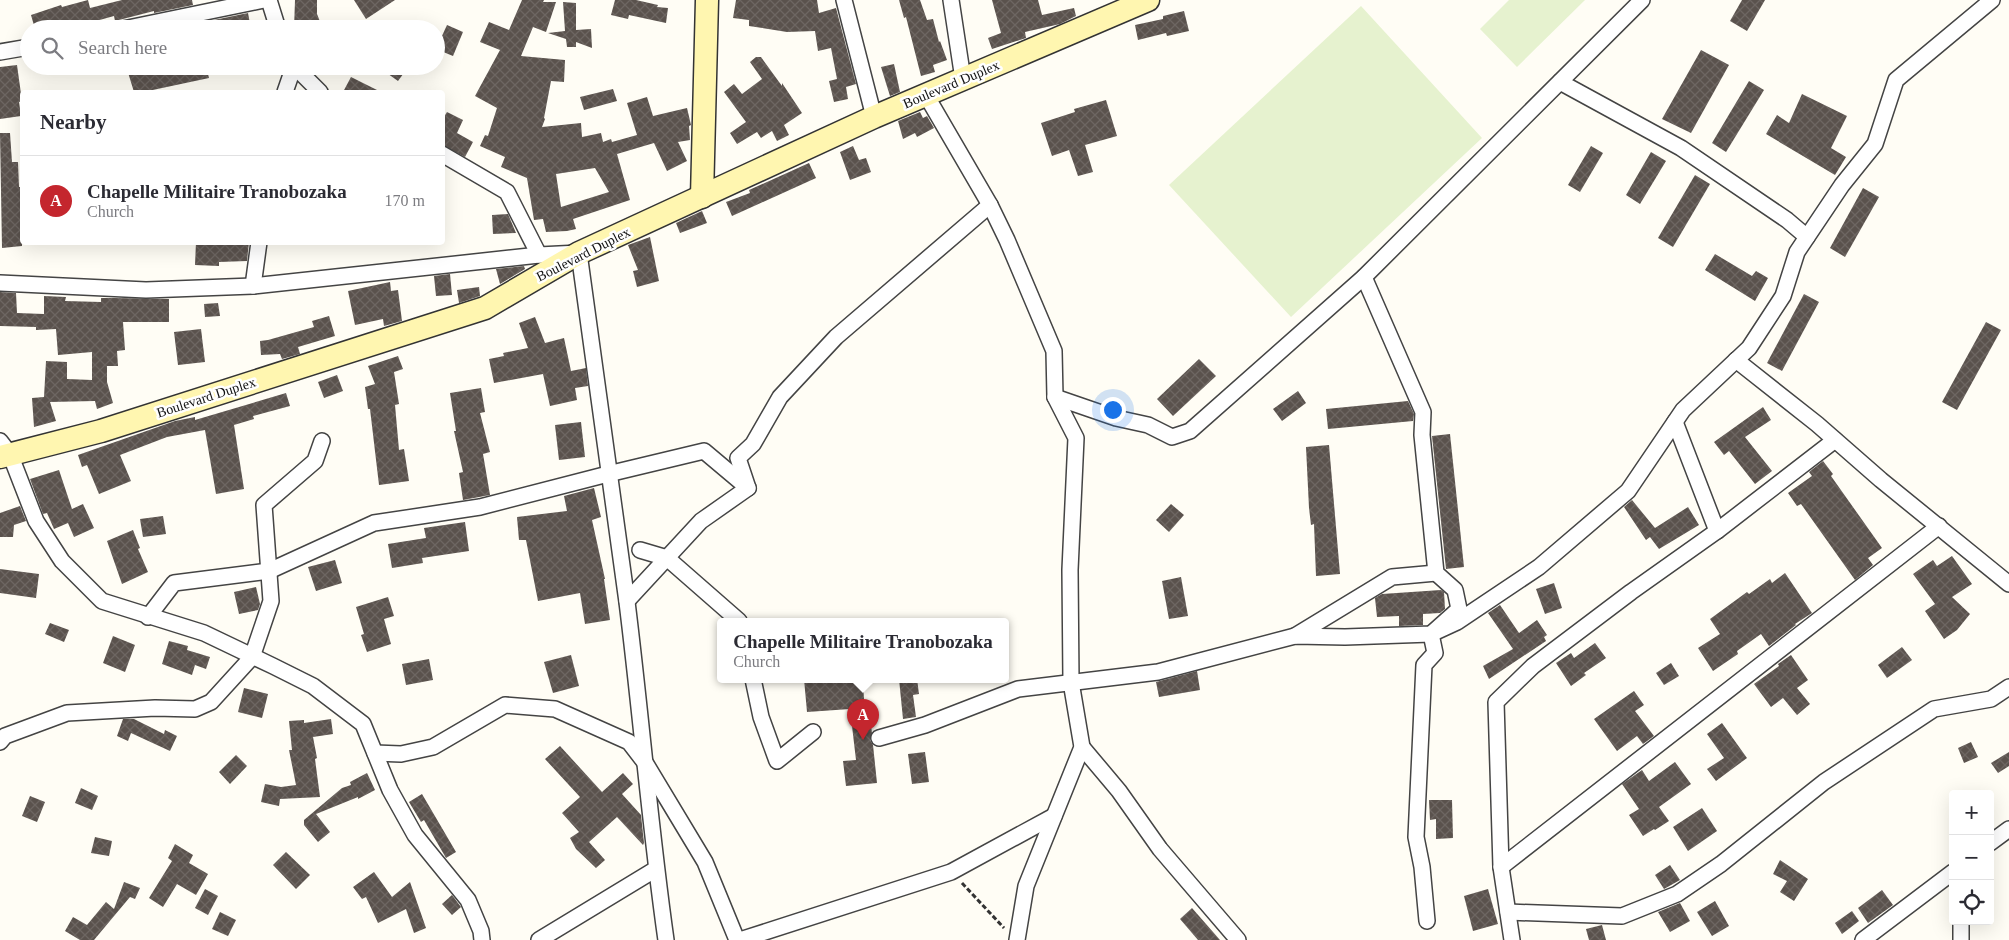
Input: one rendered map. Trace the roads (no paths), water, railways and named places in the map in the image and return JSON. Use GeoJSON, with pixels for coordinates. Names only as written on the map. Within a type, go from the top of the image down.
{"type":"FeatureCollection","features":[{"type":"Feature","properties":{"kind":"street"},"geometry":{"type":"LineString","coordinates":[[167,20],[264,0]]}},
{"type":"Feature","properties":{"kind":"street"},"geometry":{"type":"LineString","coordinates":[[270,0],[276,20]]}},
{"type":"Feature","properties":{"kind":"street"},"geometry":{"type":"LineString","coordinates":[[702,197],[707,0]]}},
{"type":"Feature","properties":{"kind":"street"},"geometry":{"type":"LineString","coordinates":[[844,0],[874,117]]}},
{"type":"Feature","properties":{"kind":"street"},"geometry":{"type":"LineString","coordinates":[[951,0],[963,79]]}},
{"type":"Feature","properties":{"kind":"street","name":"Boulevard Duplex"},"geometry":{"type":"LineString","coordinates":[[3,451],[101,431],[484,308],[579,253],[874,117],[1148,0]]}},
{"type":"Feature","properties":{"kind":"street"},"geometry":{"type":"LineString","coordinates":[[1055,397],[1116,418],[1148,425],[1172,437],[1190,431],[1364,277],[1642,0]]}},
{"type":"Feature","properties":{"kind":"street"},"geometry":{"type":"LineString","coordinates":[[879,738],[925,725],[1018,689],[1158,672],[1295,636],[1345,637],[1431,634],[1457,622],[1539,566],[1628,491],[1683,410],[1749,348],[1783,296],[1797,252],[1842,185],[1875,144],[1896,80],[1979,7],[1992,0]]}},
{"type":"Feature","properties":{"kind":"street"},"geometry":{"type":"LineString","coordinates":[[0,52],[20,49]]}},
{"type":"Feature","properties":{"kind":"street"},"geometry":{"type":"LineString","coordinates":[[286,90],[291,75]]}},
{"type":"Feature","properties":{"kind":"street"},"geometry":{"type":"LineString","coordinates":[[303,75],[318,90]]}},
{"type":"Feature","properties":{"kind":"street"},"geometry":{"type":"LineString","coordinates":[[1560,82],[1681,148],[1786,220],[1807,237]]}},
{"type":"Feature","properties":{"kind":"street"},"geometry":{"type":"LineString","coordinates":[[926,95],[990,205],[1054,351],[1055,397],[1076,438],[1070,570],[1071,682],[1082,747],[1120,791],[1160,848],[1238,940]]}},
{"type":"Feature","properties":{"kind":"street"},"geometry":{"type":"LineString","coordinates":[[445,156],[507,192],[539,255]]}},
{"type":"Feature","properties":{"kind":"street"},"geometry":{"type":"LineString","coordinates":[[748,488],[738,458],[753,444],[780,397],[836,338],[990,205]]}},
{"type":"Feature","properties":{"kind":"street"},"geometry":{"type":"LineString","coordinates":[[253,286],[259,245]]}},
{"type":"Feature","properties":{"kind":"street"},"geometry":{"type":"LineString","coordinates":[[0,283],[146,290],[253,286],[539,255],[579,253],[627,601],[656,870],[666,940]]}},
{"type":"Feature","properties":{"kind":"street"},"geometry":{"type":"LineString","coordinates":[[1364,277],[1423,412],[1422,435],[1436,572],[1456,590],[1459,609],[1431,634]]}},
{"type":"Feature","properties":{"kind":"street"},"geometry":{"type":"LineString","coordinates":[[1736,360],[2009,584]]}},
{"type":"Feature","properties":{"kind":"street"},"geometry":{"type":"LineString","coordinates":[[1675,422],[1717,531]]}},
{"type":"Feature","properties":{"kind":"street"},"geometry":{"type":"LineString","coordinates":[[1512,940],[1501,867],[1496,702],[1533,666],[1631,592],[1717,531],[1835,440]]}},
{"type":"Feature","properties":{"kind":"street"},"geometry":{"type":"LineString","coordinates":[[2,737],[66,713],[155,708],[195,710],[211,702],[252,656],[271,601],[264,505],[315,461],[322,441]]}},
{"type":"Feature","properties":{"kind":"street"},"geometry":{"type":"LineString","coordinates":[[3,451],[36,522],[62,561],[102,601],[204,634],[252,656],[313,686],[363,724],[390,790],[415,835],[468,900],[481,931],[482,940]]}},
{"type":"Feature","properties":{"kind":"street"},"geometry":{"type":"LineString","coordinates":[[148,616],[174,584],[269,571],[374,523],[480,507],[704,451],[748,488]]}},
{"type":"Feature","properties":{"kind":"street"},"geometry":{"type":"LineString","coordinates":[[627,601],[701,521],[748,488]]}},
{"type":"Feature","properties":{"kind":"street"},"geometry":{"type":"LineString","coordinates":[[1501,867],[1939,526]]}},
{"type":"Feature","properties":{"kind":"street"},"geometry":{"type":"LineString","coordinates":[[640,550],[667,558],[736,618]]}},
{"type":"Feature","properties":{"kind":"street"},"geometry":{"type":"LineString","coordinates":[[1295,636],[1392,577],[1436,572]]}},
{"type":"Feature","properties":{"kind":"street"},"geometry":{"type":"LineString","coordinates":[[1427,921],[1422,867],[1416,837],[1424,665],[1435,653],[1431,634]]}},
{"type":"Feature","properties":{"kind":"street"},"geometry":{"type":"LineString","coordinates":[[754,683],[761,717],[777,761],[813,732]]}},
{"type":"Feature","properties":{"kind":"street"},"geometry":{"type":"LineString","coordinates":[[1508,912],[1622,916],[1677,894],[1722,864],[1824,782],[1934,709],[1991,699],[2009,687]]}},
{"type":"Feature","properties":{"kind":"street"},"geometry":{"type":"LineString","coordinates":[[375,753],[401,754],[433,747],[505,706],[555,709],[629,742],[646,764],[705,862],[739,940],[951,872],[1054,816]]}},
{"type":"Feature","properties":{"kind":"street"},"geometry":{"type":"LineString","coordinates":[[1013,937],[1026,886],[1082,747]]}},
{"type":"Feature","properties":{"kind":"street"},"geometry":{"type":"LineString","coordinates":[[1994,840],[2009,829]]}},
{"type":"Feature","properties":{"kind":"street"},"geometry":{"type":"LineString","coordinates":[[539,940],[656,870]]}},
{"type":"Feature","properties":{"kind":"street"},"geometry":{"type":"LineString","coordinates":[[1863,940],[1949,875]]}},
{"type":"Feature","properties":{"kind":"street"},"geometry":{"type":"LineString","coordinates":[[1961,925],[1961,940]]}},
{"type":"Feature","properties":{"kind":"place","name":"Chapelle Militaire Tranobozaka"},"geometry":{"type":"Point","coordinates":[863,740]}}]}
